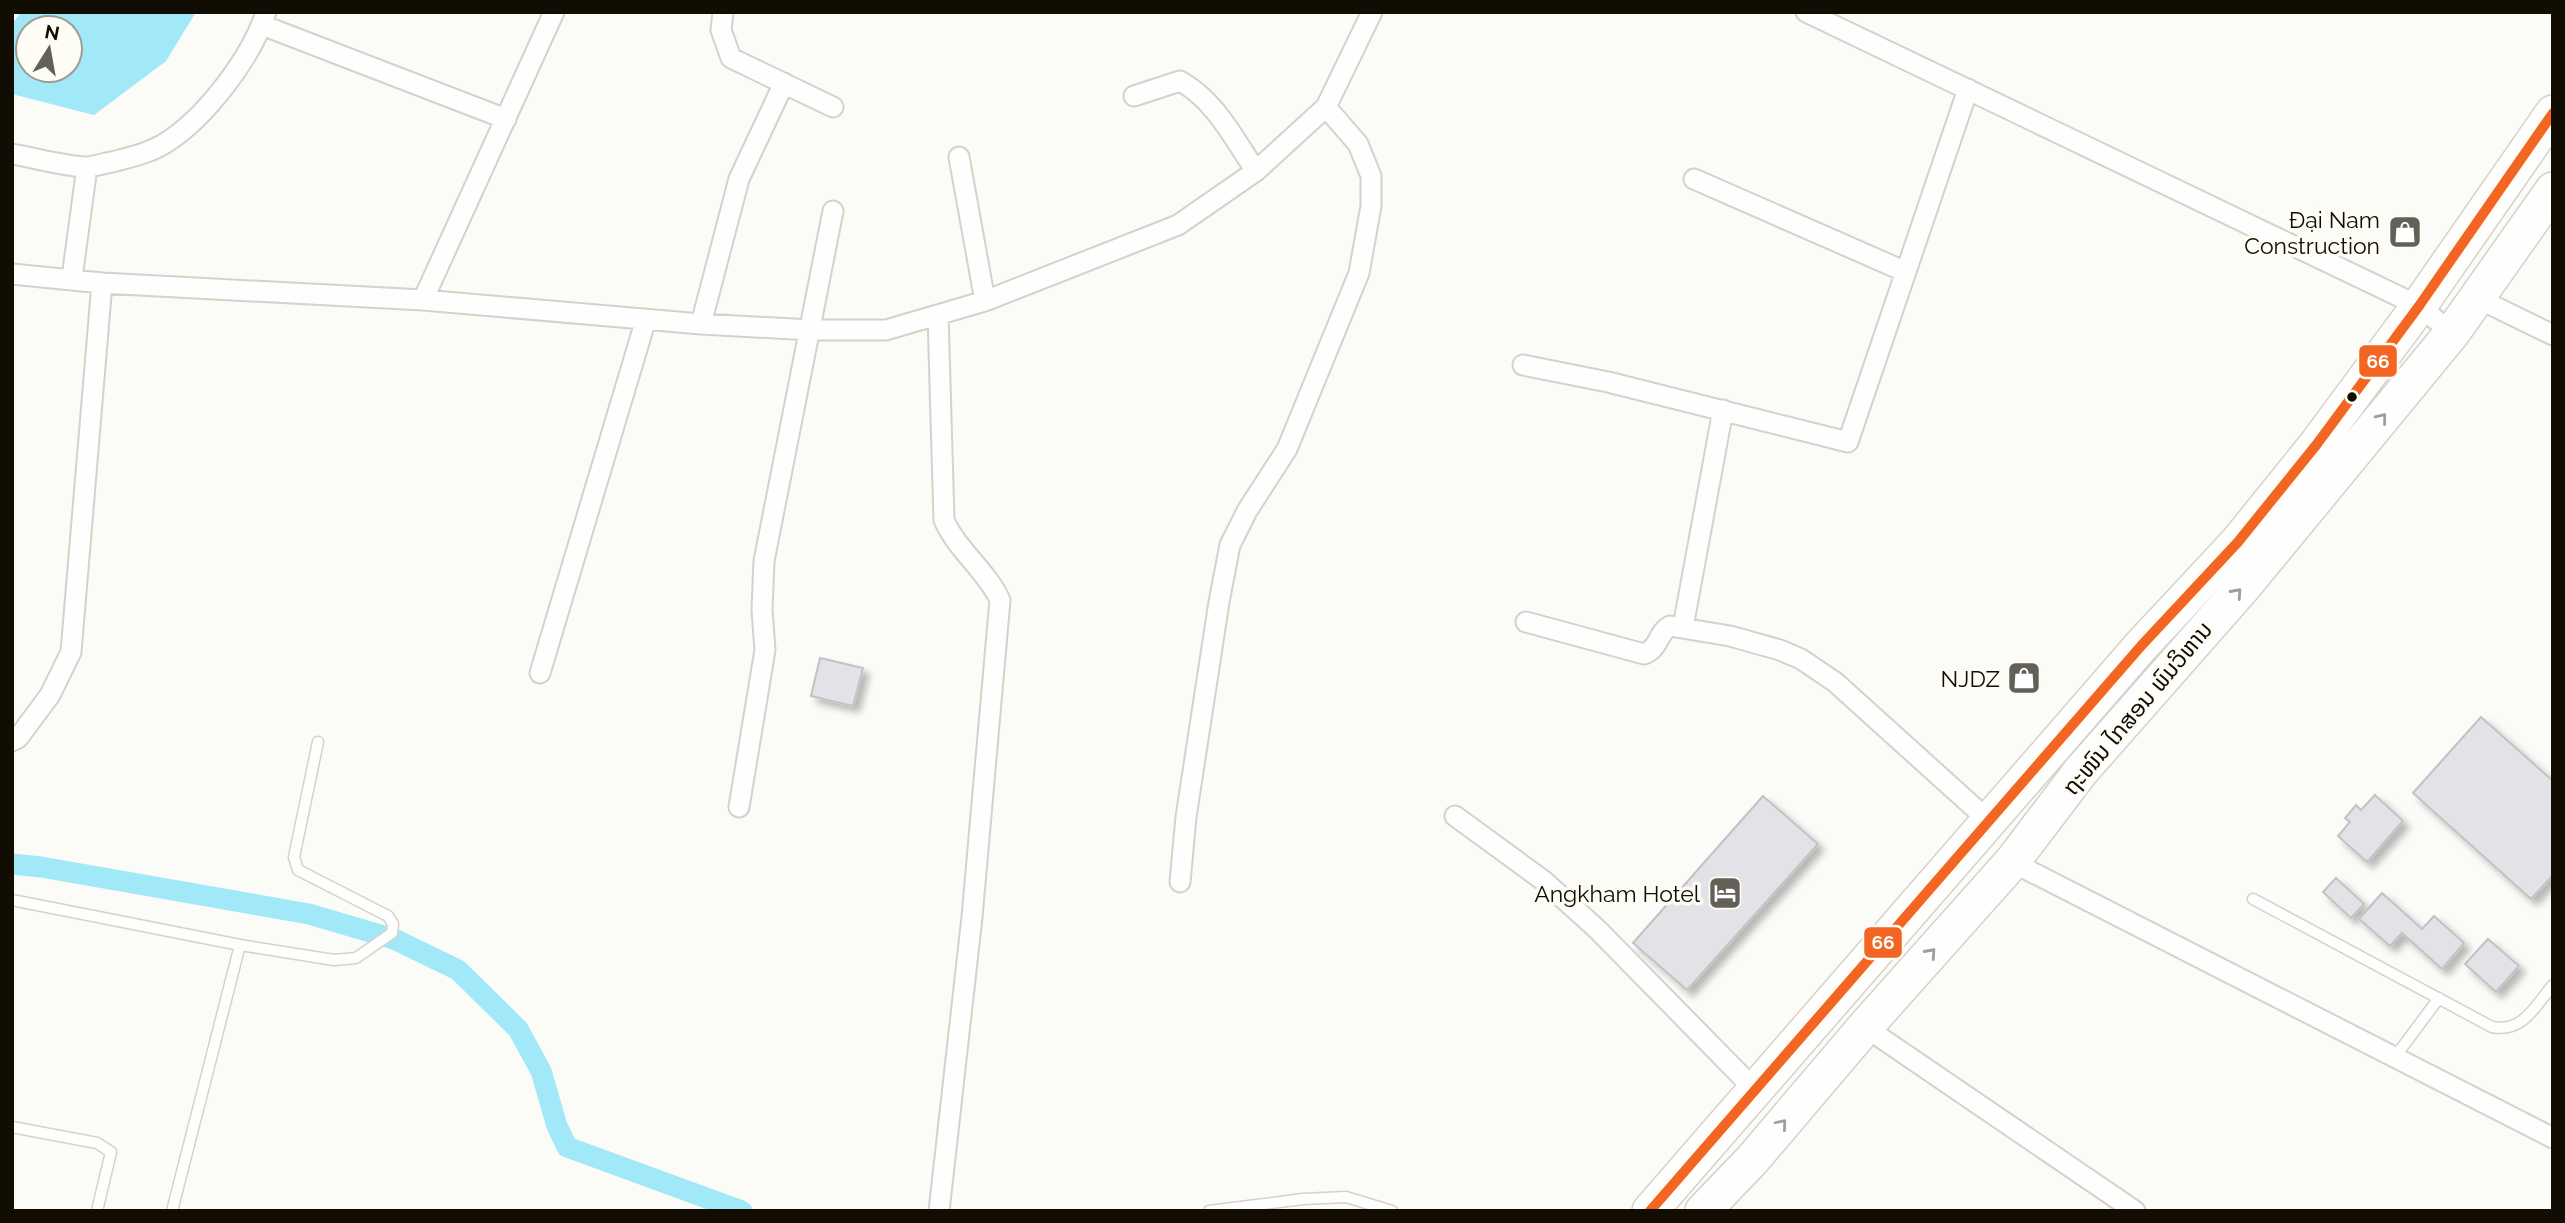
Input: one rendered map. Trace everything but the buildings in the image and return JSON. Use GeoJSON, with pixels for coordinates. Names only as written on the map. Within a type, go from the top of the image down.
{"type":"FeatureCollection","features":[{"type":"Feature","properties":{"kind":"highway","name":"ຖະໜົນ ໄກສອນ ພົມວິຫານ"},"geometry":{"type":"LineString","coordinates":[[1650,1211],[2141,646],[2238,542],[2317,444],[2419,306],[2553,113]]}},
{"type":"Feature","properties":{"kind":"highway","name":"ຖະໜົນ ໄກສອນ ພົມວິຫານ"},"geometry":{"type":"LineString","coordinates":[[1703,1211],[1752,1160],[1865,1027],[2012,862],[2081,771],[2242,587],[2452,333],[2553,190]]}},
{"type":"Feature","properties":{"kind":"highway"},"geometry":{"type":"LineString","coordinates":[[1719,1132],[1752,1160]]}},
{"type":"Feature","properties":{"kind":"street"},"geometry":{"type":"LineString","coordinates":[[423,300],[554,12]]}},
{"type":"Feature","properties":{"kind":"street"},"geometry":{"type":"LineString","coordinates":[[723,12],[721,30],[731,58],[833,107]]}},
{"type":"Feature","properties":{"kind":"street"},"geometry":{"type":"LineString","coordinates":[[12,274],[102,283],[423,300],[701,324],[811,330],[886,330],[985,300],[1178,225],[1256,171],[1326,107],[1372,12]]}},
{"type":"Feature","properties":{"kind":"street"},"geometry":{"type":"LineString","coordinates":[[1806,12],[2419,306],[2452,333]]}},
{"type":"Feature","properties":{"kind":"street"},"geometry":{"type":"LineString","coordinates":[[12,154],[87,167],[141,155],[166,143],[191,124],[221,90],[264,18],[506,119]]}},
{"type":"Feature","properties":{"kind":"street"},"geometry":{"type":"LineString","coordinates":[[1134,96],[1180,80],[1208,101],[1256,171]]}},
{"type":"Feature","properties":{"kind":"street"},"geometry":{"type":"LineString","coordinates":[[701,324],[739,179],[784,83]]}},
{"type":"Feature","properties":{"kind":"street"},"geometry":{"type":"LineString","coordinates":[[1523,365],[1608,382],[1848,442],[1968,89]]}},
{"type":"Feature","properties":{"kind":"street"},"geometry":{"type":"LineString","coordinates":[[1180,882],[1186,817],[1230,545],[1247,511],[1287,449],[1359,273],[1371,206],[1371,176],[1359,144],[1326,107]]}},
{"type":"Feature","properties":{"kind":"street"},"geometry":{"type":"LineString","coordinates":[[959,157],[985,300]]}},
{"type":"Feature","properties":{"kind":"street"},"geometry":{"type":"LineString","coordinates":[[72,278],[87,167]]}},
{"type":"Feature","properties":{"kind":"street"},"geometry":{"type":"LineString","coordinates":[[1694,180],[1906,272]]}},
{"type":"Feature","properties":{"kind":"street"},"geometry":{"type":"LineString","coordinates":[[739,807],[765,650],[762,610],[764,561],[833,211]]}},
{"type":"Feature","properties":{"kind":"street"},"geometry":{"type":"LineString","coordinates":[[12,741],[18,738],[50,695],[71,652],[102,283]]}},
{"type":"Feature","properties":{"kind":"street"},"geometry":{"type":"LineString","coordinates":[[2477,298],[2553,335]]}},
{"type":"Feature","properties":{"kind":"street"},"geometry":{"type":"LineString","coordinates":[[938,315],[944,520],[951,535],[993,585],[1000,600],[972,917],[939,1211]]}},
{"type":"Feature","properties":{"kind":"street"},"geometry":{"type":"LineString","coordinates":[[540,673],[646,319]]}},
{"type":"Feature","properties":{"kind":"street"},"geometry":{"type":"LineString","coordinates":[[1683,626],[1723,410]]}},
{"type":"Feature","properties":{"kind":"street"},"geometry":{"type":"LineString","coordinates":[[1527,622],[1644,654],[1657,645],[1667,627],[1683,626],[1780,650],[1801,659],[1835,682],[1989,821]]}},
{"type":"Feature","properties":{"kind":"street"},"geometry":{"type":"LineString","coordinates":[[1455,816],[1544,881],[1598,930],[1755,1090]]}},
{"type":"Feature","properties":{"kind":"street"},"geometry":{"type":"LineString","coordinates":[[2012,862],[2553,1138]]}},
{"type":"Feature","properties":{"kind":"street"},"geometry":{"type":"LineString","coordinates":[[1865,1027],[2134,1211]]}},
{"type":"Feature","properties":{"kind":"lane"},"geometry":{"type":"LineString","coordinates":[[12,900],[240,945],[334,960],[356,958],[392,933],[393,924],[388,916],[298,870],[294,857],[318,742]]}},
{"type":"Feature","properties":{"kind":"lane"},"geometry":{"type":"LineString","coordinates":[[2253,899],[2492,1027],[2505,1030],[2518,1026],[2553,985]]}},
{"type":"Feature","properties":{"kind":"lane"},"geometry":{"type":"LineString","coordinates":[[172,1211],[240,945]]}},
{"type":"Feature","properties":{"kind":"lane"},"geometry":{"type":"LineString","coordinates":[[2395,1057],[2439,998]]}},
{"type":"Feature","properties":{"kind":"lane"},"geometry":{"type":"LineString","coordinates":[[12,1127],[97,1143],[111,1152],[97,1211]]}},
{"type":"Feature","properties":{"kind":"lane"},"geometry":{"type":"LineString","coordinates":[[1209,1211],[1292,1200],[1346,1197],[1392,1211]]}},
{"type":"Feature","properties":{"kind":"water"},"geometry":{"type":"Polygon","coordinates":[[[21,12],[196,12],[166,61],[94,115],[12,94],[14,21],[14,84],[84,84],[84,14],[20,14],[21,12]]]}},
{"type":"Feature","properties":{"kind":"waterway"},"geometry":{"type":"LineString","coordinates":[[12,864],[309,914],[394,939],[458,970],[518,1029],[541,1071],[557,1126],[567,1147],[742,1211]]}},
{"type":"Feature","properties":{"kind":"transit line","name":"66"},"geometry":{"type":"LineString","coordinates":[[1650,1211],[2141,646],[2238,542],[2317,444],[2419,306],[2553,113]]}},
{"type":"Feature","properties":{"kind":"place","name":"Đại Nam Construction"},"geometry":{"type":"Point","coordinates":[2405,232]}},
{"type":"Feature","properties":{"kind":"place","name":"NJDZ"},"geometry":{"type":"Point","coordinates":[2024,678]}},
{"type":"Feature","properties":{"kind":"place","name":"Angkham Hotel"},"geometry":{"type":"Point","coordinates":[1725,893]}}]}
